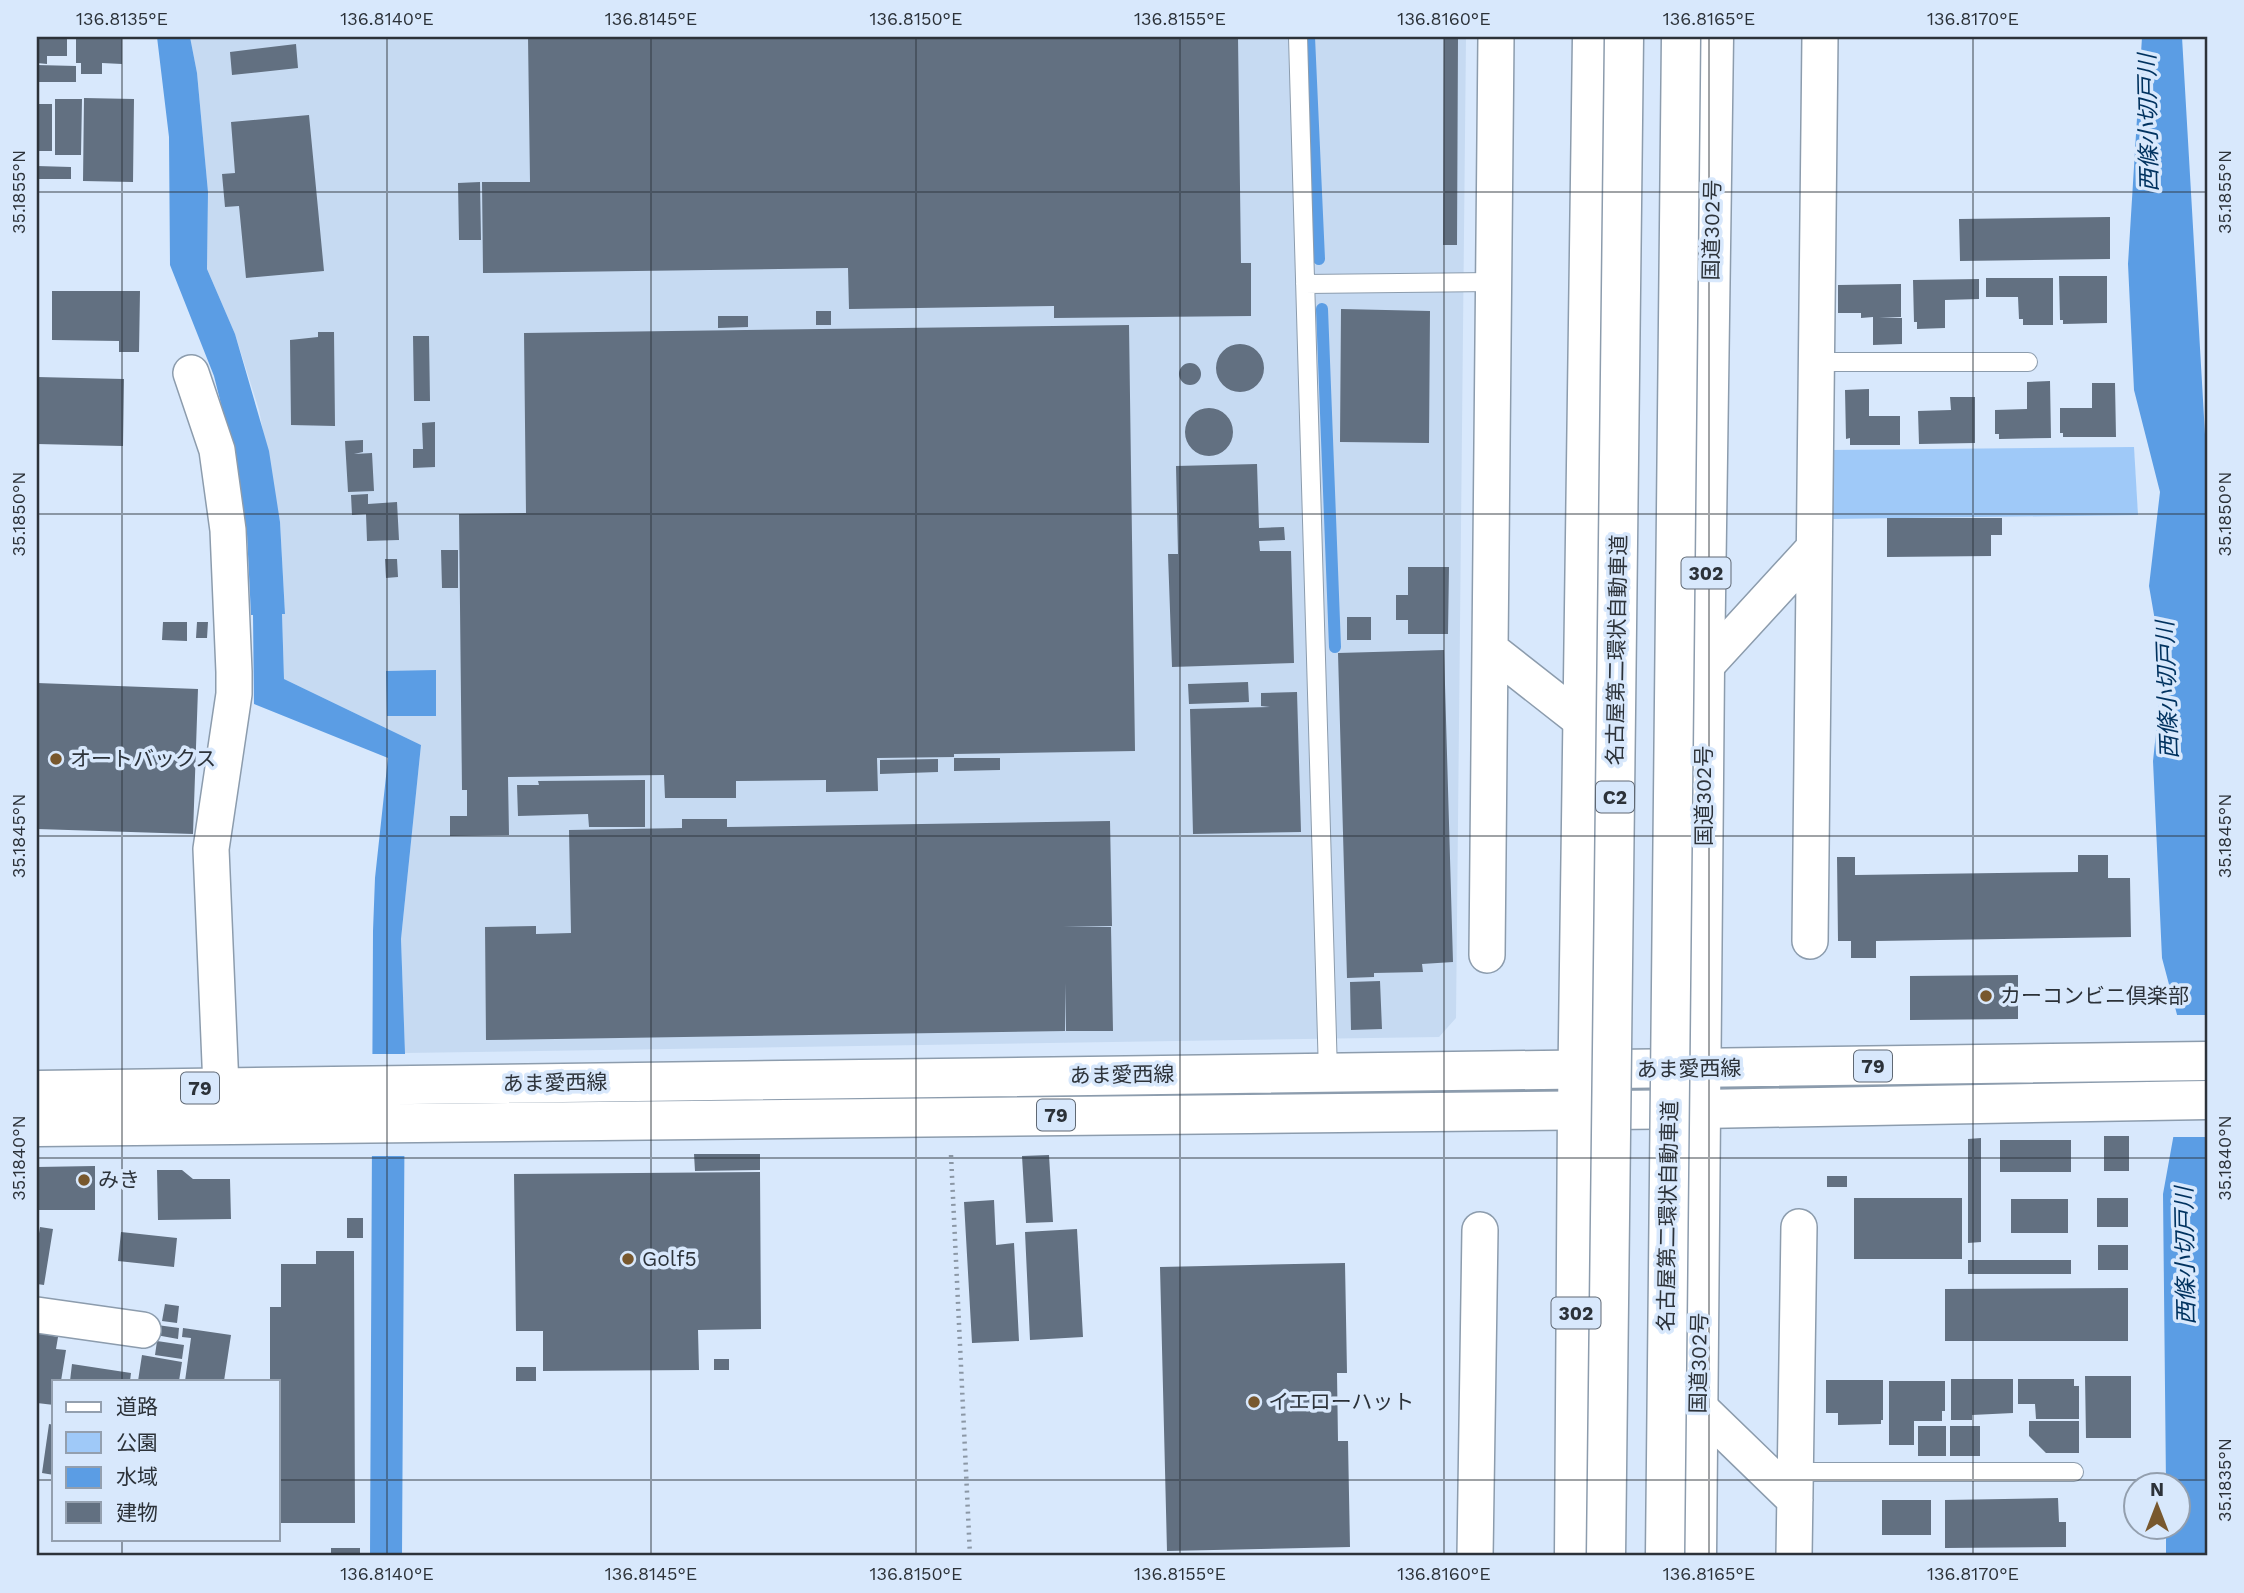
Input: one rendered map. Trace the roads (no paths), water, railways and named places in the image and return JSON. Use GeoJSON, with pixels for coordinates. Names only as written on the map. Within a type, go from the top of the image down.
{"type":"FeatureCollection","features":[{"type":"Feature","properties":{"kind":"main road"},"geometry":{"type":"LineString","coordinates":[[1569,37],[1575,281],[1586,435]]}},
{"type":"Feature","properties":{"kind":"main road","name":"302"},"geometry":{"type":"LineString","coordinates":[[1579,1553],[1577,1109],[1592,37]]}},
{"type":"Feature","properties":{"kind":"main road","name":"名古屋第二環状自動車道"},"geometry":{"type":"LineString","coordinates":[[1579,1553],[1624,37]]}},
{"type":"Feature","properties":{"kind":"main road","name":"名古屋第二環状自動車道"},"geometry":{"type":"LineString","coordinates":[[1665,1556],[1681,37]]}},
{"type":"Feature","properties":{"kind":"main road","name":"国道302号"},"geometry":{"type":"LineString","coordinates":[[1697,1556],[1714,37]]}},
{"type":"Feature","properties":{"kind":"main road"},"geometry":{"type":"LineString","coordinates":[[1709,434],[1738,37]]}},
{"type":"Feature","properties":{"kind":"main road","name":"あま愛西線"},"geometry":{"type":"LineString","coordinates":[[37,1090],[2207,1061]]}},
{"type":"Feature","properties":{"kind":"main road","name":"あま愛西線"},"geometry":{"type":"LineString","coordinates":[[37,1127],[1702,1109],[2207,1100]]}},
{"type":"Feature","properties":{"kind":"main road"},"geometry":{"type":"LineString","coordinates":[[1699,1407],[1707,1556]]}},
{"type":"Feature","properties":{"kind":"street"},"geometry":{"type":"LineString","coordinates":[[1487,955],[1496,37]]}},
{"type":"Feature","properties":{"kind":"street"},"geometry":{"type":"LineString","coordinates":[[1810,941],[1820,37]]}},
{"type":"Feature","properties":{"kind":"street"},"geometry":{"type":"LineString","coordinates":[[191,373],[217,450],[228,530],[234,694],[211,849],[221,1087]]}},
{"type":"Feature","properties":{"kind":"street"},"geometry":{"type":"LineString","coordinates":[[1705,667],[1814,548]]}},
{"type":"Feature","properties":{"kind":"street"},"geometry":{"type":"LineString","coordinates":[[1490,649],[1583,722]]}},
{"type":"Feature","properties":{"kind":"street"},"geometry":{"type":"LineString","coordinates":[[1794,1556],[1799,1227]]}},
{"type":"Feature","properties":{"kind":"street"},"geometry":{"type":"LineString","coordinates":[[1475,1556],[1480,1230]]}},
{"type":"Feature","properties":{"kind":"street"},"geometry":{"type":"LineString","coordinates":[[37,1315],[143,1330]]}},
{"type":"Feature","properties":{"kind":"street"},"geometry":{"type":"LineString","coordinates":[[1699,1407],[1795,1486]]}},
{"type":"Feature","properties":{"kind":"lane"},"geometry":{"type":"LineString","coordinates":[[1298,37],[1328,1073]]}},
{"type":"Feature","properties":{"kind":"lane"},"geometry":{"type":"LineString","coordinates":[[1305,284],[1493,282]]}},
{"type":"Feature","properties":{"kind":"lane"},"geometry":{"type":"LineString","coordinates":[[1816,362],[2028,362]]}},
{"type":"Feature","properties":{"kind":"lane"},"geometry":{"type":"LineString","coordinates":[[1795,1486],[2074,1472]]}},
{"type":"Feature","properties":{"kind":"water"},"geometry":{"type":"Polygon","coordinates":[[[157,37],[190,37],[197,73],[208,192],[207,269],[235,334],[269,451],[280,522],[285,614],[282,614],[284,679],[421,745],[401,939],[405,1053],[402,1556],[370,1556],[373,931],[375,878],[388,758],[254,704],[253,615],[247,534],[232,448],[214,376],[170,265],[169,137],[157,37]]]}},
{"type":"Feature","properties":{"kind":"water","name":"西條小切戸川"},"geometry":{"type":"Polygon","coordinates":[[[2142,37],[2182,37],[2207,469],[2207,1556],[2166,1556],[2166,1540],[2192,1540],[2192,1470],[2166,1470],[2163,1194],[2178,1111],[2180,1026],[2162,958],[2153,761],[2163,667],[2149,586],[2160,492],[2134,390],[2128,264],[2142,37]]]}},
{"type":"Feature","properties":{"kind":"water"},"geometry":{"type":"Polygon","coordinates":[[[436,670],[436,716],[387,716],[386,671],[436,670]]]}},
{"type":"Feature","properties":{"kind":"waterway"},"geometry":{"type":"LineString","coordinates":[[1309,37],[1319,259]]}},
{"type":"Feature","properties":{"kind":"waterway"},"geometry":{"type":"LineString","coordinates":[[1322,309],[1335,647]]}},
{"type":"Feature","properties":{"kind":"place","name":"オートバックス"},"geometry":{"type":"Point","coordinates":[56,759]}},
{"type":"Feature","properties":{"kind":"place","name":"カーコンビニ倶楽部"},"geometry":{"type":"Point","coordinates":[1986,996]}},
{"type":"Feature","properties":{"kind":"place","name":"みき"},"geometry":{"type":"Point","coordinates":[84,1180]}},
{"type":"Feature","properties":{"kind":"place","name":"Golf5"},"geometry":{"type":"Point","coordinates":[628,1259]}},
{"type":"Feature","properties":{"kind":"place","name":"イエローハット"},"geometry":{"type":"Point","coordinates":[1254,1402]}}]}
